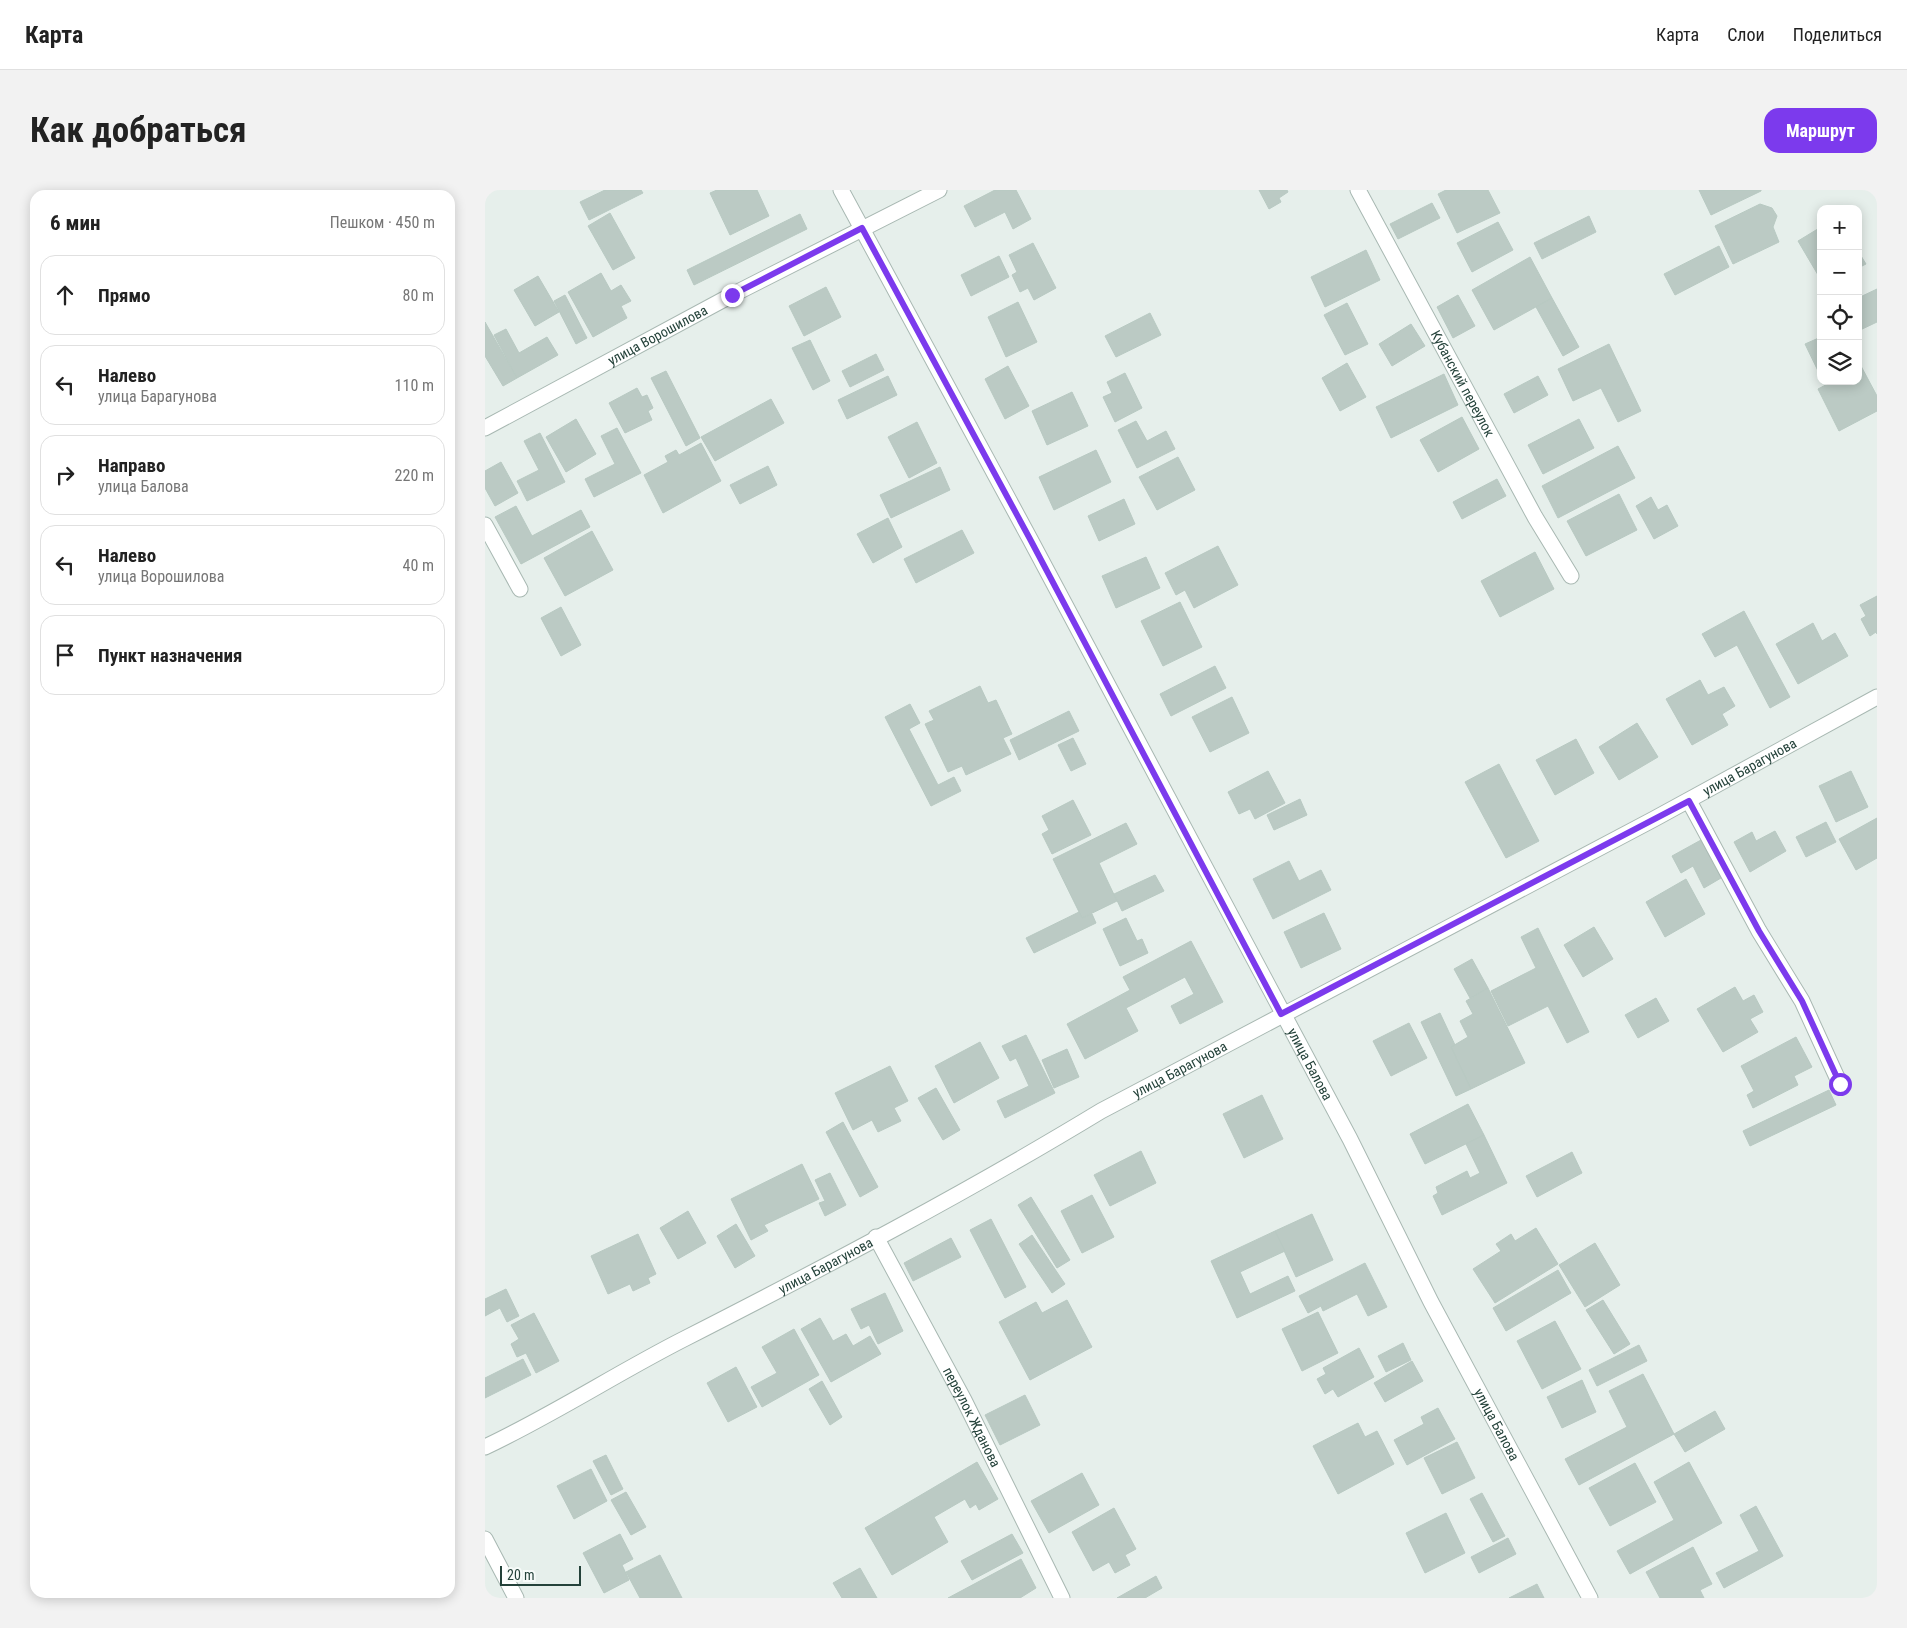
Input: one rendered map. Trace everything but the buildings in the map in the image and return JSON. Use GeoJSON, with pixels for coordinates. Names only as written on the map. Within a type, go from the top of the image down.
{"type":"FeatureCollection","features":[{"type":"Feature","properties":{"kind":"street","name":"улица Балова"},"geometry":{"type":"LineString","coordinates":[[841,190],[1035,548],[1349,1139],[1431,1302],[1590,1598]]}},
{"type":"Feature","properties":{"kind":"street","name":"улица Ворошилова"},"geometry":{"type":"LineString","coordinates":[[485,428],[862,228],[939,190]]}},
{"type":"Feature","properties":{"kind":"street","name":"Кубанский переулок"},"geometry":{"type":"LineString","coordinates":[[1357,190],[1535,518],[1571,576]]}},
{"type":"Feature","properties":{"kind":"street"},"geometry":{"type":"LineString","coordinates":[[485,525],[520,589]]}},
{"type":"Feature","properties":{"kind":"street","name":"улица Барагунова"},"geometry":{"type":"LineString","coordinates":[[485,1447],[684,1340],[772,1296],[1036,1150],[1101,1111],[1281,1014],[1689,801],[1877,697]]}},
{"type":"Feature","properties":{"kind":"street"},"geometry":{"type":"LineString","coordinates":[[1689,801],[1759,931],[1802,1001],[1840,1084]]}},
{"type":"Feature","properties":{"kind":"street","name":"переулок Жданова"},"geometry":{"type":"LineString","coordinates":[[876,1237],[964,1400],[1063,1598]]}},
{"type":"Feature","properties":{"kind":"street"},"geometry":{"type":"LineString","coordinates":[[485,1539],[516,1598]]}},
{"type":"Feature","properties":{"kind":"route"},"geometry":{"type":"LineString","coordinates":[[732,295],[862,228],[1030,539],[1281,1014],[1689,801],[1759,931],[1802,1001],[1840,1084]]}}]}
